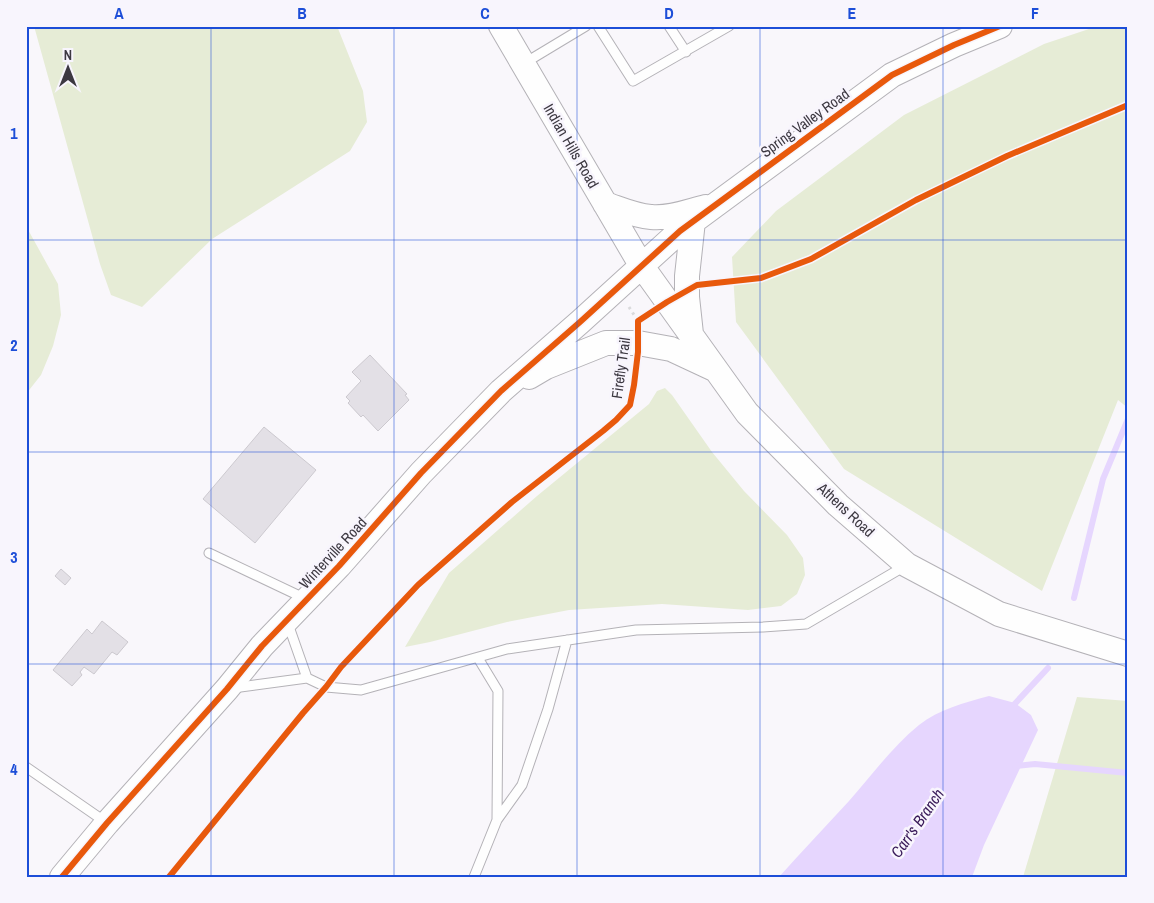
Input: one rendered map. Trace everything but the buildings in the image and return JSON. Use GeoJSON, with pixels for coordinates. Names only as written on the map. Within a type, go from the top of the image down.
{"type":"FeatureCollection","features":[{"type":"Feature","properties":{"kind":"street","name":"Indian Hills Road"},"geometry":{"type":"LineString","coordinates":[[501,26],[641,265]]}},
{"type":"Feature","properties":{"kind":"street","name":"Spring Valley Road"},"geometry":{"type":"LineString","coordinates":[[641,265],[693,221],[892,75],[1000,26]]}},
{"type":"Feature","properties":{"kind":"street"},"geometry":{"type":"LineString","coordinates":[[605,204],[651,217],[665,217],[715,205]]}},
{"type":"Feature","properties":{"kind":"street"},"geometry":{"type":"LineString","coordinates":[[692,336],[687,297],[687,276],[693,221]]}},
{"type":"Feature","properties":{"kind":"street","name":"Athens Road"},"geometry":{"type":"LineString","coordinates":[[641,265],[747,413],[838,505],[907,565],[999,614],[1128,654]]}},
{"type":"Feature","properties":{"kind":"street","name":"Winterville Road"},"geometry":{"type":"LineString","coordinates":[[62,877],[107,823],[227,690],[262,646],[339,566],[421,473],[501,391],[580,322],[641,265]]}},
{"type":"Feature","properties":{"kind":"street"},"geometry":{"type":"LineString","coordinates":[[501,391],[546,368],[638,332],[717,370]]}},
{"type":"Feature","properties":{"kind":"lane"},"geometry":{"type":"LineString","coordinates":[[523,64],[586,26]]}},
{"type":"Feature","properties":{"kind":"lane"},"geometry":{"type":"LineString","coordinates":[[598,26],[634,80],[729,26]]}},
{"type":"Feature","properties":{"kind":"lane"},"geometry":{"type":"LineString","coordinates":[[669,26],[686,52]]}},
{"type":"Feature","properties":{"kind":"lane"},"geometry":{"type":"LineString","coordinates":[[209,553],[307,600]]}},
{"type":"Feature","properties":{"kind":"lane"},"geometry":{"type":"LineString","coordinates":[[227,690],[307,678],[326,687],[360,690],[507,650],[567,640],[636,630],[743,628],[806,624],[907,565]]}},
{"type":"Feature","properties":{"kind":"lane"},"geometry":{"type":"LineString","coordinates":[[287,620],[307,678]]}},
{"type":"Feature","properties":{"kind":"lane"},"geometry":{"type":"LineString","coordinates":[[474,877],[497,820],[522,785],[548,709],[567,640]]}},
{"type":"Feature","properties":{"kind":"lane"},"geometry":{"type":"LineString","coordinates":[[478,658],[498,691],[497,820]]}},
{"type":"Feature","properties":{"kind":"lane"},"geometry":{"type":"LineString","coordinates":[[26,767],[107,823]]}},
{"type":"Feature","properties":{"kind":"path"},"geometry":{"type":"LineString","coordinates":[[628,305],[638,332]]}},
{"type":"Feature","properties":{"kind":"green space"},"geometry":{"type":"Polygon","coordinates":[[[34,26],[337,26],[363,91],[367,122],[350,151],[212,239],[142,307],[111,295],[100,264],[34,26]]]}},
{"type":"Feature","properties":{"kind":"green space"},"geometry":{"type":"Polygon","coordinates":[[[1098,26],[1128,26],[1128,408],[1118,400],[1042,591],[844,469],[736,322],[732,257],[776,211],[904,115],[1044,44],[1098,26]]]}},
{"type":"Feature","properties":{"kind":"green space"},"geometry":{"type":"Polygon","coordinates":[[[26,226],[58,284],[61,315],[53,346],[41,375],[26,394],[26,226]]]}},
{"type":"Feature","properties":{"kind":"green space"},"geometry":{"type":"Polygon","coordinates":[[[665,388],[712,452],[744,491],[787,535],[803,558],[805,575],[797,594],[781,606],[748,610],[662,604],[569,610],[507,622],[405,647],[449,573],[537,496],[649,404],[657,391],[665,388]]]}},
{"type":"Feature","properties":{"kind":"green space"},"geometry":{"type":"Polygon","coordinates":[[[1077,697],[1128,701],[1128,877],[1023,877],[1077,697]]]}},
{"type":"Feature","properties":{"kind":"water","name":"Carr's Branch"},"geometry":{"type":"Polygon","coordinates":[[[989,696],[1015,703],[1031,715],[1038,730],[984,845],[972,877],[779,877],[891,752],[919,725],[943,711],[989,696]]]}},
{"type":"Feature","properties":{"kind":"waterway"},"geometry":{"type":"LineString","coordinates":[[1074,598],[1103,479],[1128,419]]}},
{"type":"Feature","properties":{"kind":"waterway"},"geometry":{"type":"LineString","coordinates":[[1010,709],[1048,668]]}},
{"type":"Feature","properties":{"kind":"waterway"},"geometry":{"type":"LineString","coordinates":[[1015,766],[1035,764],[1128,773]]}},
{"type":"Feature","properties":{"kind":"cycle path"},"geometry":{"type":"LineString","coordinates":[[62,877],[107,823],[227,689],[262,646],[339,566],[421,473],[501,391],[680,231],[892,75],[954,45],[1000,26]]}},
{"type":"Feature","properties":{"kind":"cycle path","name":"Firefly Trail"},"geometry":{"type":"LineString","coordinates":[[169,877],[341,667],[418,585],[512,502],[603,431],[630,405],[638,352],[638,321],[697,285],[761,278],[811,259],[916,200],[1007,156],[1128,105]]}}]}
